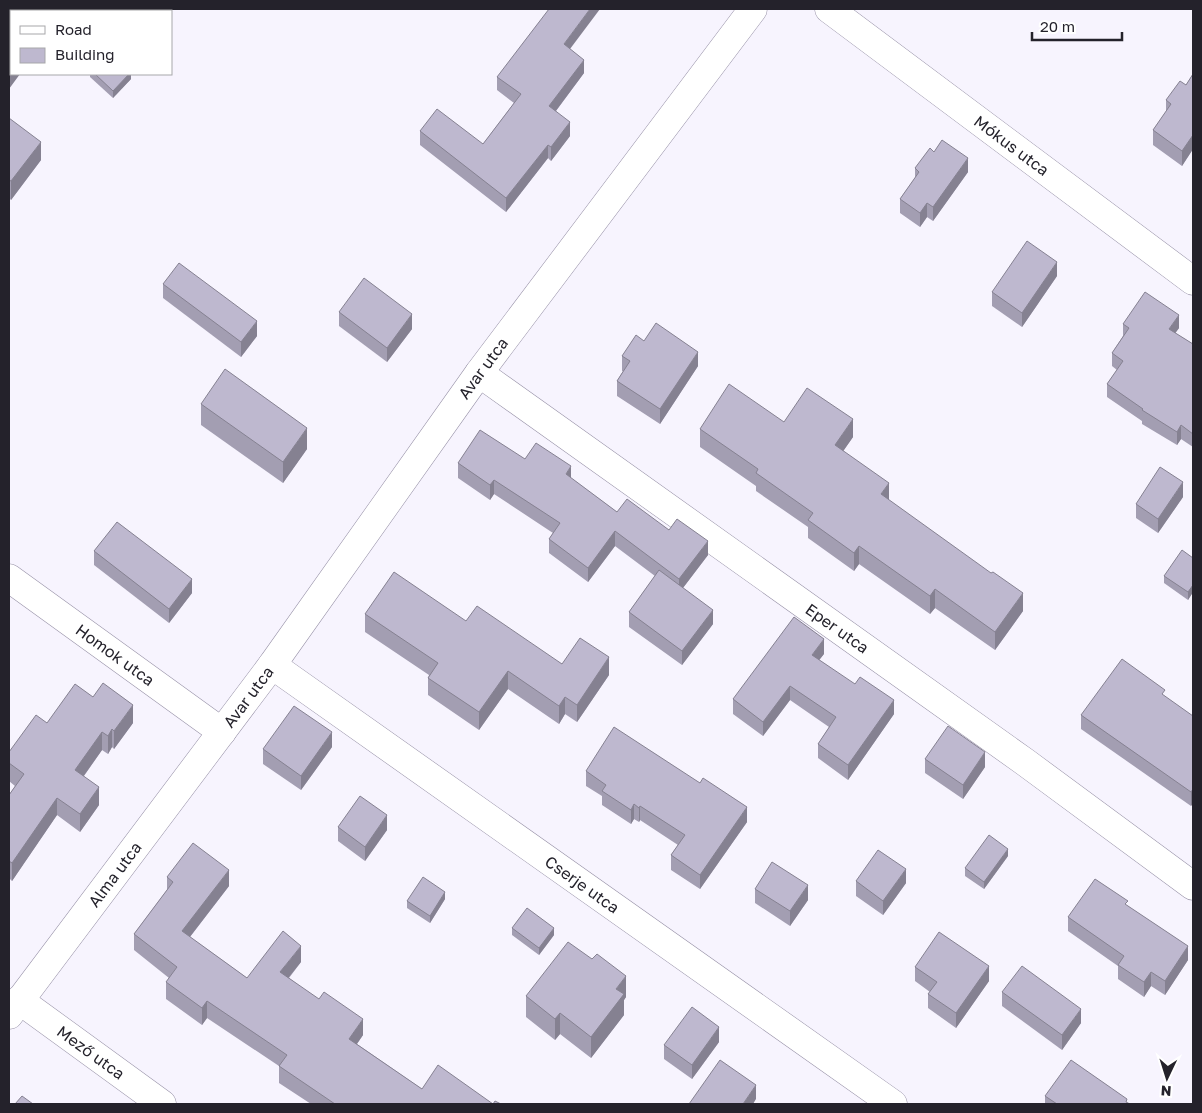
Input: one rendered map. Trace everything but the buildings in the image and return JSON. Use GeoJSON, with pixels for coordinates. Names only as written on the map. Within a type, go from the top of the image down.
{"type":"FeatureCollection","features":[{"type":"Feature","properties":{"kind":"street","name":"Avar utca"},"geometry":{"type":"LineString","coordinates":[[222,732],[272,665],[479,373],[753,9]]}},
{"type":"Feature","properties":{"kind":"street","name":"Mókus utca"},"geometry":{"type":"LineString","coordinates":[[829,9],[1193,281]]}},
{"type":"Feature","properties":{"kind":"street","name":"Eper utca"},"geometry":{"type":"LineString","coordinates":[[479,373],[1017,756],[1193,886]]}},
{"type":"Feature","properties":{"kind":"street","name":"Homok utca"},"geometry":{"type":"LineString","coordinates":[[9,578],[222,732]]}},
{"type":"Feature","properties":{"kind":"street","name":"Cserje utca"},"geometry":{"type":"LineString","coordinates":[[272,665],[893,1104]]}},
{"type":"Feature","properties":{"kind":"street","name":"Alma utca"},"geometry":{"type":"LineString","coordinates":[[14,1008],[222,732]]}},
{"type":"Feature","properties":{"kind":"street","name":"Mező utca"},"geometry":{"type":"LineString","coordinates":[[14,1008],[162,1104]]}}]}
